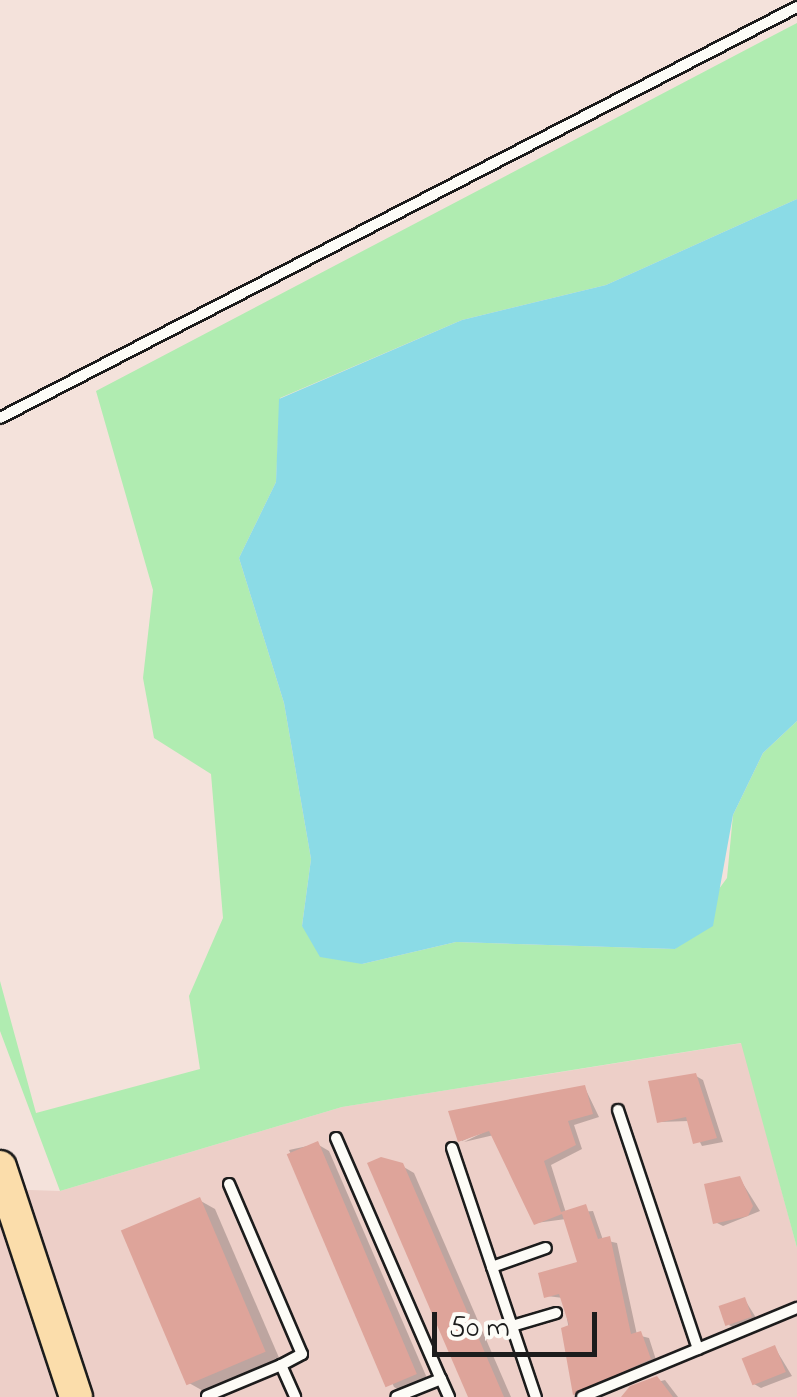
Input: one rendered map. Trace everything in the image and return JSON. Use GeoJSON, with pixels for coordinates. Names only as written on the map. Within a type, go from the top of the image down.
{"type":"FeatureCollection","features":[{"type":"Feature","properties":{"kind":"main road"},"geometry":{"type":"LineString","coordinates":[[0,1166],[76,1397]]}},
{"type":"Feature","properties":{"kind":"lane"},"geometry":{"type":"LineString","coordinates":[[0,418],[797,7]]}},
{"type":"Feature","properties":{"kind":"lane"},"geometry":{"type":"LineString","coordinates":[[618,1110],[698,1349]]}},
{"type":"Feature","properties":{"kind":"lane"},"geometry":{"type":"LineString","coordinates":[[336,1138],[449,1397]]}},
{"type":"Feature","properties":{"kind":"lane"},"geometry":{"type":"LineString","coordinates":[[452,1148],[536,1397]]}},
{"type":"Feature","properties":{"kind":"lane"},"geometry":{"type":"LineString","coordinates":[[207,1396],[302,1354],[228,1184]]}},
{"type":"Feature","properties":{"kind":"lane"},"geometry":{"type":"LineString","coordinates":[[492,1268],[546,1248]]}},
{"type":"Feature","properties":{"kind":"lane"},"geometry":{"type":"LineString","coordinates":[[582,1397],[797,1308]]}},
{"type":"Feature","properties":{"kind":"lane"},"geometry":{"type":"LineString","coordinates":[[512,1326],[556,1313]]}},
{"type":"Feature","properties":{"kind":"lane"},"geometry":{"type":"LineString","coordinates":[[281,1364],[295,1397]]}},
{"type":"Feature","properties":{"kind":"lane"},"geometry":{"type":"LineString","coordinates":[[396,1397],[441,1379]]}},
{"type":"Feature","properties":{"kind":"shaded area"},"geometry":{"type":"Polygon","coordinates":[[[742,1043],[797,1248],[797,1397],[0,1397],[0,1189],[60,1191],[342,1107],[742,1043]]]}},
{"type":"Feature","properties":{"kind":"green space"},"geometry":{"type":"Polygon","coordinates":[[[797,23],[797,199],[606,285],[462,320],[280,398],[276,482],[239,558],[284,703],[311,859],[302,926],[362,964],[456,942],[675,949],[727,878],[733,815],[763,753],[797,721],[797,1248],[741,1043],[342,1107],[60,1191],[0,1031],[0,981],[36,1113],[200,1069],[189,996],[223,918],[211,774],[154,738],[143,678],[153,590],[96,391],[797,23]]]}},
{"type":"Feature","properties":{"kind":"water"},"geometry":{"type":"Polygon","coordinates":[[[797,199],[797,721],[763,753],[733,815],[713,926],[675,949],[456,942],[362,964],[320,957],[302,926],[311,859],[284,703],[239,558],[276,482],[279,399],[462,320],[606,285],[797,199]]]}},
{"type":"Feature","properties":{"kind":"building"},"geometry":{"type":"Polygon","coordinates":[[[696,1073],[717,1138],[693,1144],[686,1117],[657,1123],[648,1081],[696,1073]]]}},
{"type":"Feature","properties":{"kind":"building"},"geometry":{"type":"Polygon","coordinates":[[[585,1085],[593,1114],[568,1121],[576,1145],[544,1161],[561,1212],[586,1204],[598,1239],[610,1236],[631,1334],[641,1331],[651,1359],[573,1395],[561,1328],[569,1325],[559,1294],[544,1298],[538,1273],[577,1262],[562,1214],[534,1225],[489,1131],[458,1142],[448,1111],[585,1085]]]}},
{"type":"Feature","properties":{"kind":"building"},"geometry":{"type":"Polygon","coordinates":[[[318,1141],[417,1374],[386,1387],[287,1154],[318,1141]]]}},
{"type":"Feature","properties":{"kind":"building"},"geometry":{"type":"Polygon","coordinates":[[[381,1157],[403,1163],[504,1397],[468,1397],[367,1163],[381,1157]]]}},
{"type":"Feature","properties":{"kind":"building"},"geometry":{"type":"Polygon","coordinates":[[[740,1176],[753,1206],[748,1216],[713,1224],[704,1184],[740,1176]]]}},
{"type":"Feature","properties":{"kind":"building"},"geometry":{"type":"Polygon","coordinates":[[[200,1197],[266,1352],[186,1385],[121,1231],[200,1197]]]}},
{"type":"Feature","properties":{"kind":"building"},"geometry":{"type":"Polygon","coordinates":[[[745,1297],[752,1317],[725,1326],[719,1306],[745,1297]]]}},
{"type":"Feature","properties":{"kind":"building"},"geometry":{"type":"Polygon","coordinates":[[[775,1345],[786,1372],[752,1385],[742,1358],[775,1345]]]}},
{"type":"Feature","properties":{"kind":"building"},"geometry":{"type":"Polygon","coordinates":[[[657,1376],[673,1397],[621,1397],[630,1386],[657,1376]]]}}]}
